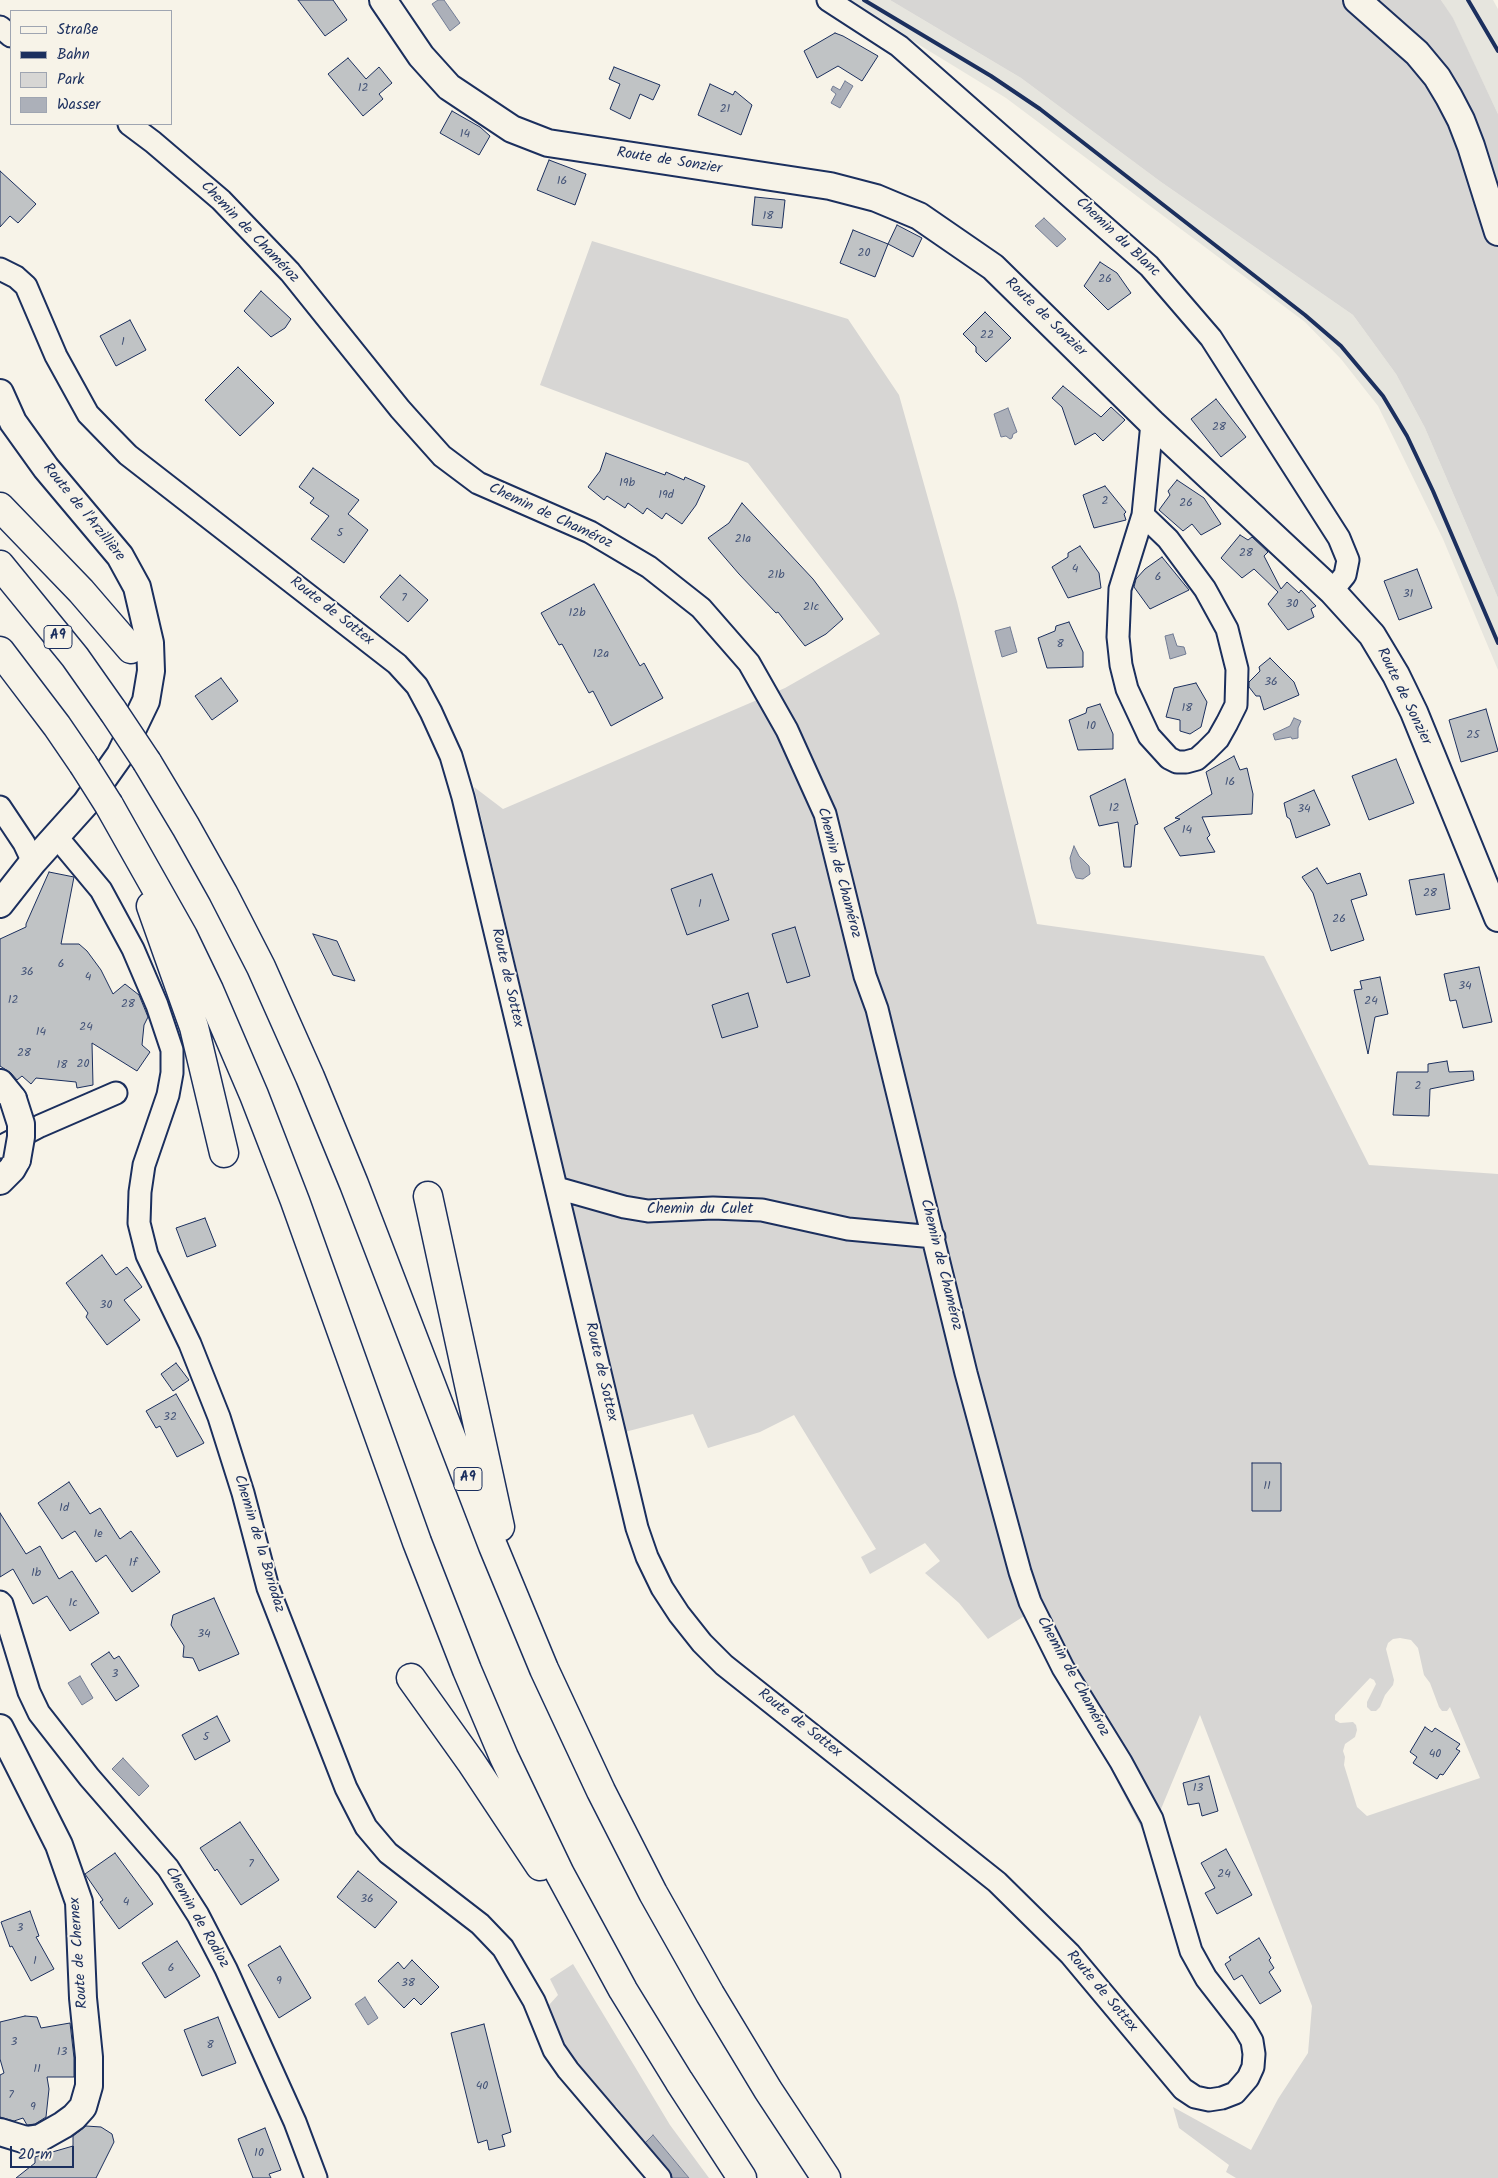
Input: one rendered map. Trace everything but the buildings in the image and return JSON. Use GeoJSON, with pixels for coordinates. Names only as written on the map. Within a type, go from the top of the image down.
{"type":"FeatureCollection","features":[{"type":"Feature","properties":{"kind":"highway"},"geometry":{"type":"LineString","coordinates":[[0,507],[81,591],[131,648]]}},
{"type":"Feature","properties":{"kind":"highway","name":"A9"},"geometry":{"type":"LineString","coordinates":[[0,565],[75,657],[147,762],[223,893],[261,967],[310,1077],[361,1201],[544,1669],[601,1791],[653,1893],[739,2044],[826,2178]]}},
{"type":"Feature","properties":{"kind":"highway"},"geometry":{"type":"LineString","coordinates":[[0,651],[57,726],[83,764],[105,811],[194,1027],[224,1153]]}},
{"type":"Feature","properties":{"kind":"highway"},"geometry":{"type":"LineString","coordinates":[[105,811],[183,936],[224,1024],[254,1095],[296,1201],[417,1542],[467,1670],[504,1757],[560,1874],[623,1990],[678,2082],[742,2178]]}},
{"type":"Feature","properties":{"kind":"highway"},"geometry":{"type":"LineString","coordinates":[[428,1196],[518,1606]]}},
{"type":"Feature","properties":{"kind":"highway"},"geometry":{"type":"LineString","coordinates":[[411,1678],[471,1762],[623,1990]]}},
{"type":"Feature","properties":{"kind":"street","name":"Route de Sonzier"},"geometry":{"type":"LineString","coordinates":[[383,0],[421,56],[449,87],[512,128],[548,143],[830,186],[876,198],[920,216],[993,267],[1152,423],[1332,591],[1372,635],[1414,712],[1498,918]]}},
{"type":"Feature","properties":{"kind":"street","name":"Chemin du Blanc"},"geometry":{"type":"LineString","coordinates":[[828,0],[899,46],[1078,201],[1155,273],[1211,338],[1339,538],[1348,560],[1345,575],[1332,591]]}},
{"type":"Feature","properties":{"kind":"street"},"geometry":{"type":"LineString","coordinates":[[1357,0],[1417,53],[1437,77],[1461,120],[1498,232]]}},
{"type":"Feature","properties":{"kind":"street"},"geometry":{"type":"LineString","coordinates":[[0,27],[10,35]]}},
{"type":"Feature","properties":{"kind":"street","name":"Chemin de Chaméroz"},"geometry":{"type":"LineString","coordinates":[[130,125],[221,200],[290,272],[400,409],[442,456],[478,483],[590,532],[649,567],[701,608],[749,663],[788,730],[824,814],[865,976],[877,1009],[966,1373],[1020,1572],[1030,1602],[1063,1668],[1121,1762],[1152,1819]]}},
{"type":"Feature","properties":{"kind":"street","name":"Route de Sottex"},"geometry":{"type":"LineString","coordinates":[[0,269],[16,277],[26,286],[73,390],[88,414],[128,455],[397,664],[417,686],[451,756],[463,796],[637,1528],[647,1557],[662,1588],[679,1614],[702,1643],[724,1665],[997,1882],[1070,1954],[1182,2088],[1202,2099],[1222,2098],[1235,2093],[1251,2073],[1254,2062],[1252,2041],[1244,2027],[1206,1978],[1191,1951],[1152,1819]]}},
{"type":"Feature","properties":{"kind":"street","name":"Route de l'Arzillière"},"geometry":{"type":"LineString","coordinates":[[0,393],[13,422],[46,468],[120,556],[137,587],[150,643],[151,671],[146,701],[120,755],[105,811]]}},
{"type":"Feature","properties":{"kind":"street"},"geometry":{"type":"LineString","coordinates":[[1142,515],[1168,539],[1205,588],[1227,629],[1236,669],[1236,705],[1227,723],[1218,739],[1206,752],[1197,759],[1186,762],[1177,762],[1169,758],[1149,736],[1127,689],[1121,665],[1118,637],[1120,589],[1142,515],[1152,423]]}},
{"type":"Feature","properties":{"kind":"street"},"geometry":{"type":"LineString","coordinates":[[0,807],[24,843],[33,862]]}},
{"type":"Feature","properties":{"kind":"street"},"geometry":{"type":"LineString","coordinates":[[0,904],[56,836],[105,811]]}},
{"type":"Feature","properties":{"kind":"street","name":"Chemin de la Boriodaz"},"geometry":{"type":"LineString","coordinates":[[56,836],[101,890],[133,949],[157,1004],[172,1050],[172,1073],[168,1095],[144,1165],[140,1192],[139,1223],[147,1256],[190,1344],[219,1417],[243,1493],[268,1588],[346,1788],[366,1827],[388,1853],[480,1924],[503,1948],[534,2001],[554,2050],[568,2070],[660,2178]]}},
{"type":"Feature","properties":{"kind":"street"},"geometry":{"type":"LineString","coordinates":[[6,1091],[21,1124],[21,1137],[8,1154]]}},
{"type":"Feature","properties":{"kind":"street"},"geometry":{"type":"LineString","coordinates":[[8,1154],[40,1126],[116,1093]]}},
{"type":"Feature","properties":{"kind":"street"},"geometry":{"type":"LineString","coordinates":[[0,1181],[12,1169],[8,1154]]}},
{"type":"Feature","properties":{"kind":"street","name":"Chemin du Culet"},"geometry":{"type":"LineString","coordinates":[[557,1188],[648,1212],[713,1208],[762,1210],[848,1228],[934,1237]]}},
{"type":"Feature","properties":{"kind":"street","name":"Chemin de Rodioz"},"geometry":{"type":"LineString","coordinates":[[0,1602],[38,1713],[168,1868],[198,1915],[230,1978],[295,2122],[316,2178]]}},
{"type":"Feature","properties":{"kind":"street","name":"Route de Chernex"},"geometry":{"type":"LineString","coordinates":[[0,1728],[59,1845],[79,1902],[83,1998],[89,2057],[89,2086],[83,2107],[63,2126],[40,2138],[26,2140],[0,2132]]}},
{"type":"Feature","properties":{"kind":"shaded area"},"geometry":{"type":"Polygon","coordinates":[[[846,0],[890,0],[1021,78],[1161,182],[1353,315],[1396,374],[1425,428],[1498,598],[1498,670],[1443,539],[1378,406],[1341,359],[1305,322],[1006,98],[846,0]]]}},
{"type":"Feature","properties":{"kind":"shaded area"},"geometry":{"type":"Polygon","coordinates":[[[1441,0],[1493,0],[1498,9],[1498,114],[1453,19],[1441,0]]]}},
{"type":"Feature","properties":{"kind":"green space"},"geometry":{"type":"Polygon","coordinates":[[[890,0],[1441,0],[1453,18],[1498,114],[1498,598],[1425,428],[1396,374],[1353,315],[1161,182],[1021,78],[890,0]]]}},
{"type":"Feature","properties":{"kind":"green space"},"geometry":{"type":"Polygon","coordinates":[[[592,241],[848,319],[899,395],[957,602],[1037,924],[1264,956],[1369,1165],[1498,1174],[1498,2178],[1236,2178],[1226,2172],[1229,2165],[1179,2128],[1173,2107],[1251,2150],[1278,2099],[1308,2053],[1312,2006],[1200,1715],[1161,1809],[1144,1833],[1029,1613],[988,1639],[959,1603],[925,1573],[940,1561],[925,1543],[870,1574],[861,1557],[876,1549],[794,1415],[760,1432],[708,1448],[693,1414],[625,1432],[474,787],[503,809],[785,688],[880,634],[748,463],[540,385],[592,241]],[[1400,1638],[1393,1639],[1388,1643],[1386,1649],[1394,1680],[1393,1685],[1376,1711],[1371,1711],[1367,1707],[1367,1702],[1376,1684],[1370,1678],[1335,1715],[1335,1720],[1340,1723],[1353,1722],[1356,1725],[1355,1737],[1345,1744],[1343,1751],[1345,1757],[1344,1765],[1357,1807],[1367,1816],[1480,1778],[1450,1707],[1447,1711],[1442,1711],[1439,1707],[1430,1683],[1424,1675],[1418,1648],[1411,1640],[1400,1638]]]}},
{"type":"Feature","properties":{"kind":"green space"},"geometry":{"type":"Polygon","coordinates":[[[573,1964],[670,2125],[709,2178],[689,2178],[654,2136],[644,2144],[616,2106],[611,2111],[562,2047],[549,2018],[549,2005],[558,1995],[550,1979],[573,1964]]]}},
{"type":"Feature","properties":{"kind":"water"},"geometry":{"type":"Polygon","coordinates":[[[438,0],[444,0],[460,23],[450,31],[432,4],[438,0]]]}},
{"type":"Feature","properties":{"kind":"water"},"geometry":{"type":"Polygon","coordinates":[[[845,81],[853,86],[840,108],[831,103],[836,94],[831,90],[833,86],[840,90],[845,81]]]}},
{"type":"Feature","properties":{"kind":"water"},"geometry":{"type":"Polygon","coordinates":[[[1044,218],[1066,239],[1057,247],[1035,226],[1044,218]]]}},
{"type":"Feature","properties":{"kind":"water"},"geometry":{"type":"Polygon","coordinates":[[[1008,408],[1017,432],[1010,439],[1006,436],[1001,437],[994,414],[1008,408]]]}},
{"type":"Feature","properties":{"kind":"water"},"geometry":{"type":"Polygon","coordinates":[[[1010,627],[1017,652],[1002,657],[995,631],[1010,627]]]}},
{"type":"Feature","properties":{"kind":"water"},"geometry":{"type":"Polygon","coordinates":[[[1173,634],[1177,646],[1184,647],[1186,654],[1170,659],[1165,636],[1173,634]]]}},
{"type":"Feature","properties":{"kind":"water"},"geometry":{"type":"Polygon","coordinates":[[[1294,718],[1301,721],[1298,728],[1298,738],[1292,739],[1291,737],[1275,740],[1273,734],[1290,726],[1294,718]]]}},
{"type":"Feature","properties":{"kind":"water"},"geometry":{"type":"Polygon","coordinates":[[[1074,846],[1079,856],[1089,866],[1090,874],[1083,879],[1076,878],[1072,869],[1070,858],[1074,846]]]}},
{"type":"Feature","properties":{"kind":"water"},"geometry":{"type":"Polygon","coordinates":[[[80,1676],[93,1698],[82,1705],[68,1683],[80,1676]]]}},
{"type":"Feature","properties":{"kind":"water"},"geometry":{"type":"Polygon","coordinates":[[[123,1758],[149,1786],[139,1796],[112,1769],[123,1758]]]}},
{"type":"Feature","properties":{"kind":"water"},"geometry":{"type":"Polygon","coordinates":[[[365,1997],[378,2018],[368,2025],[355,2004],[365,1997]]]}},
{"type":"Feature","properties":{"kind":"water"},"geometry":{"type":"Polygon","coordinates":[[[653,2135],[689,2178],[673,2178],[644,2144],[653,2135]]]}},
{"type":"Feature","properties":{"kind":"railway"},"geometry":{"type":"LineString","coordinates":[[864,0],[991,76],[1040,109],[1305,315],[1341,346],[1383,396],[1407,436],[1433,491],[1498,643]]}},
{"type":"Feature","properties":{"kind":"railway"},"geometry":{"type":"LineString","coordinates":[[1468,0],[1498,51]]}}]}
